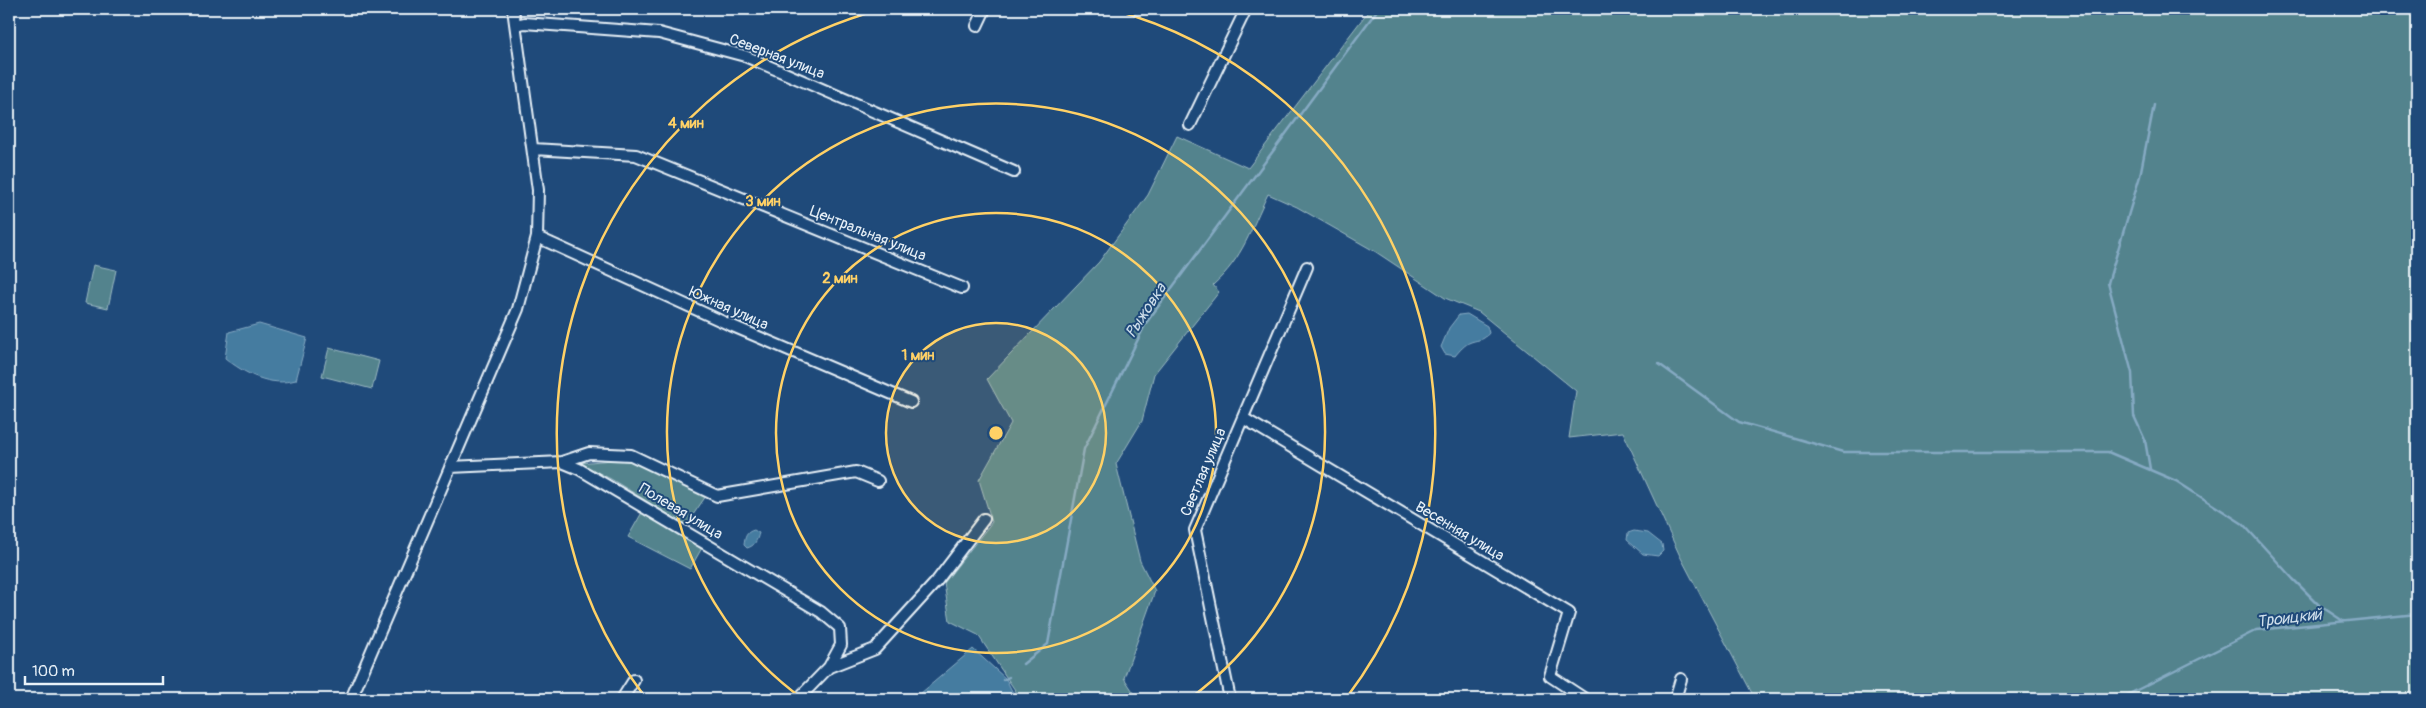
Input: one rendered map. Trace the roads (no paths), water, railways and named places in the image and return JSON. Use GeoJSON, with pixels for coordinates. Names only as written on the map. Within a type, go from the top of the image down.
{"type":"FeatureCollection","features":[{"type":"Feature","properties":{"kind":"street"},"geometry":{"type":"LineString","coordinates":[[352,699],[518,308],[537,237],[538,190],[513,9]]}},
{"type":"Feature","properties":{"kind":"street"},"geometry":{"type":"LineString","coordinates":[[977,26],[985,9]]}},
{"type":"Feature","properties":{"kind":"street"},"geometry":{"type":"LineString","coordinates":[[1190,125],[1246,9]]}},
{"type":"Feature","properties":{"kind":"street","name":"Северная улица"},"geometry":{"type":"LineString","coordinates":[[516,25],[524,23],[582,26],[659,34],[745,56],[1014,172]]}},
{"type":"Feature","properties":{"kind":"street","name":"Центральная улица"},"geometry":{"type":"LineString","coordinates":[[533,149],[636,155],[962,288]]}},
{"type":"Feature","properties":{"kind":"street","name":"Южная улица"},"geometry":{"type":"LineString","coordinates":[[537,237],[719,320],[912,402]]}},
{"type":"Feature","properties":{"kind":"street","name":"Светлая улица"},"geometry":{"type":"LineString","coordinates":[[1230,699],[1195,530],[1307,267]]}},
{"type":"Feature","properties":{"kind":"street","name":"Весенняя улица"},"geometry":{"type":"LineString","coordinates":[[1243,418],[1569,613],[1550,676],[1585,699]]}},
{"type":"Feature","properties":{"kind":"street"},"geometry":{"type":"LineString","coordinates":[[562,462],[589,452],[631,455],[717,496],[856,472],[878,481]]}},
{"type":"Feature","properties":{"kind":"street","name":"Полевая улица"},"geometry":{"type":"LineString","coordinates":[[450,467],[562,462],[610,486],[821,612],[840,628],[841,645],[829,667]]}},
{"type":"Feature","properties":{"kind":"street"},"geometry":{"type":"LineString","coordinates":[[798,699],[829,667],[875,650],[936,582],[984,519]]}},
{"type":"Feature","properties":{"kind":"street"},"geometry":{"type":"LineString","coordinates":[[1674,699],[1681,679]]}},
{"type":"Feature","properties":{"kind":"street"},"geometry":{"type":"LineString","coordinates":[[622,699],[634,680]]}},
{"type":"Feature","properties":{"kind":"water"},"geometry":{"type":"Polygon","coordinates":[[[1467,314],[1487,326],[1489,333],[1483,339],[1467,344],[1455,356],[1445,354],[1441,347],[1449,328],[1459,315],[1467,314]]]}},
{"type":"Feature","properties":{"kind":"water"},"geometry":{"type":"Polygon","coordinates":[[[259,324],[307,338],[296,380],[277,382],[258,378],[225,358],[229,332],[259,324]]]}},
{"type":"Feature","properties":{"kind":"water"},"geometry":{"type":"Polygon","coordinates":[[[754,530],[759,533],[754,544],[747,548],[744,545],[745,537],[754,530]]]}},
{"type":"Feature","properties":{"kind":"water"},"geometry":{"type":"Polygon","coordinates":[[[1634,531],[1648,533],[1662,544],[1663,551],[1658,556],[1643,554],[1627,540],[1628,533],[1634,531]]]}},
{"type":"Feature","properties":{"kind":"water"},"geometry":{"type":"Polygon","coordinates":[[[973,649],[1006,679],[1016,699],[914,699],[973,649]]]}},
{"type":"Feature","properties":{"kind":"waterway","name":"Рыжовка"},"geometry":{"type":"LineString","coordinates":[[1023,664],[1048,644],[1084,449],[1146,323],[1378,9]]}},
{"type":"Feature","properties":{"kind":"waterway"},"geometry":{"type":"LineString","coordinates":[[2150,469],[2145,440],[2134,416],[2132,373],[2108,283],[2140,176],[2154,105]]}},
{"type":"Feature","properties":{"kind":"waterway"},"geometry":{"type":"LineString","coordinates":[[1659,364],[1739,422],[1843,452],[2108,452],[2176,481],[2243,524],[2319,605],[2343,621]]}},
{"type":"Feature","properties":{"kind":"waterway","name":"Троицкий"},"geometry":{"type":"LineString","coordinates":[[2119,699],[2257,630],[2417,614]]}},
{"type":"Feature","properties":{"kind":"waterway","name":"Рыжовка"},"geometry":{"type":"LineString","coordinates":[[1003,680],[1009,677]]}}]}
